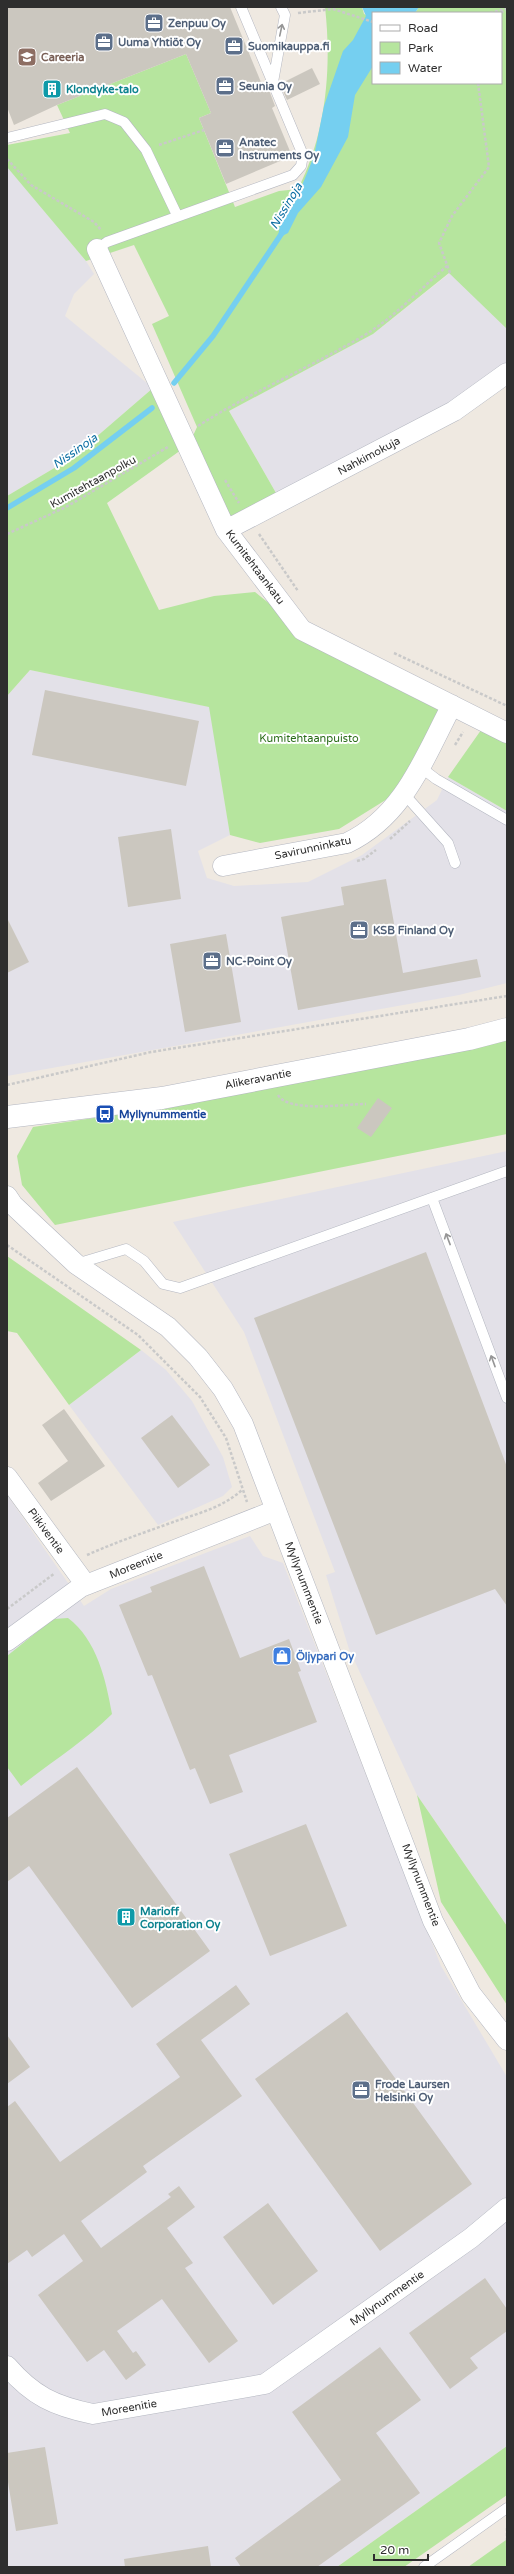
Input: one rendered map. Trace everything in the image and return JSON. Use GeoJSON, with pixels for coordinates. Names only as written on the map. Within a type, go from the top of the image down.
{"type":"FeatureCollection","features":[{"type":"Feature","properties":{"kind":"street","name":"Kumitehtaankatu"},"geometry":{"type":"LineString","coordinates":[[97,249],[189,433],[226,530],[302,630],[507,733]]}},
{"type":"Feature","properties":{"kind":"street","name":"Nahkimokuja"},"geometry":{"type":"LineString","coordinates":[[226,530],[454,411],[507,373]]}},
{"type":"Feature","properties":{"kind":"street","name":"Savirunninkatu"},"geometry":{"type":"LineString","coordinates":[[223,866],[347,843],[364,835],[392,812],[405,795],[452,706]]}},
{"type":"Feature","properties":{"kind":"street","name":"Alikeravantie"},"geometry":{"type":"LineString","coordinates":[[7,1118],[162,1098],[469,1039],[507,1029]]}},
{"type":"Feature","properties":{"kind":"street","name":"Myllynummentie"},"geometry":{"type":"LineString","coordinates":[[7,1196],[13,1205],[76,1264],[168,1327],[198,1357],[223,1389],[243,1424],[433,1921],[471,1994],[507,2040]]}},
{"type":"Feature","properties":{"kind":"street","name":"Piikiventie"},"geometry":{"type":"LineString","coordinates":[[7,1477],[86,1585]]}},
{"type":"Feature","properties":{"kind":"street","name":"Moreenitie"},"geometry":{"type":"LineString","coordinates":[[7,1641],[86,1585],[276,1510]]}},
{"type":"Feature","properties":{"kind":"street","name":"Myllynummentie"},"geometry":{"type":"LineString","coordinates":[[265,2384],[471,2238],[507,2208]]}},
{"type":"Feature","properties":{"kind":"street","name":"Moreenitie"},"geometry":{"type":"LineString","coordinates":[[7,2366],[41,2398],[64,2408],[93,2414],[265,2384]]}},
{"type":"Feature","properties":{"kind":"lane"},"geometry":{"type":"LineString","coordinates":[[97,249],[107,242],[177,215],[293,175],[301,166],[303,155],[241,7]]}},
{"type":"Feature","properties":{"kind":"lane"},"geometry":{"type":"LineString","coordinates":[[273,82],[283,11]]}},
{"type":"Feature","properties":{"kind":"lane"},"geometry":{"type":"LineString","coordinates":[[7,138],[105,114],[124,122],[146,150],[177,215]]}},
{"type":"Feature","properties":{"kind":"lane"},"geometry":{"type":"LineString","coordinates":[[419,766],[443,783],[507,820]]}},
{"type":"Feature","properties":{"kind":"lane"},"geometry":{"type":"LineString","coordinates":[[405,795],[448,844],[455,863]]}},
{"type":"Feature","properties":{"kind":"lane"},"geometry":{"type":"LineString","coordinates":[[76,1264],[126,1249],[144,1261],[162,1284],[180,1288],[507,1171]]}},
{"type":"Feature","properties":{"kind":"lane"},"geometry":{"type":"LineString","coordinates":[[432,1198],[507,1398]]}},
{"type":"Feature","properties":{"kind":"lane"},"geometry":{"type":"LineString","coordinates":[[424,2567],[507,2508]]}},
{"type":"Feature","properties":{"kind":"path"},"geometry":{"type":"LineString","coordinates":[[493,12],[506,8]]}},
{"type":"Feature","properties":{"kind":"path"},"geometry":{"type":"LineString","coordinates":[[283,11],[333,9],[362,20],[372,22]]}},
{"type":"Feature","properties":{"kind":"path"},"geometry":{"type":"LineString","coordinates":[[450,273],[439,243],[452,216],[489,167],[478,84]]}},
{"type":"Feature","properties":{"kind":"path"},"geometry":{"type":"LineString","coordinates":[[146,150],[204,130]]}},
{"type":"Feature","properties":{"kind":"path"},"geometry":{"type":"LineString","coordinates":[[7,159],[31,185],[99,226]]}},
{"type":"Feature","properties":{"kind":"path","name":"Kumitehtaanpolku"},"geometry":{"type":"LineString","coordinates":[[7,534],[66,507],[140,465],[189,433],[364,335],[398,312],[418,291],[447,266]]}},
{"type":"Feature","properties":{"kind":"path"},"geometry":{"type":"LineString","coordinates":[[222,473],[249,519],[299,592]]}},
{"type":"Feature","properties":{"kind":"path"},"geometry":{"type":"LineString","coordinates":[[386,650],[507,706]]}},
{"type":"Feature","properties":{"kind":"path"},"geometry":{"type":"LineString","coordinates":[[7,1085],[152,1052],[507,996]]}},
{"type":"Feature","properties":{"kind":"path"},"geometry":{"type":"LineString","coordinates":[[269,1077],[280,1098],[298,1106],[366,1104]]}},
{"type":"Feature","properties":{"kind":"path"},"geometry":{"type":"LineString","coordinates":[[7,1245],[138,1335],[200,1397],[226,1438],[242,1490],[254,1518]]}},
{"type":"Feature","properties":{"kind":"path"},"geometry":{"type":"LineString","coordinates":[[7,1608],[69,1563],[121,1540],[148,1533],[227,1503],[242,1490]]}},
{"type":"Feature","properties":{"kind":"path"},"geometry":{"type":"LineString","coordinates":[[507,2528],[507,2550]]}},
{"type":"Feature","properties":{"kind":"shaded area"},"geometry":{"type":"Polygon","coordinates":[[[7,166],[86,261],[94,274],[74,294],[65,316],[153,388],[73,457],[7,496],[7,166]]]}},
{"type":"Feature","properties":{"kind":"shaded area"},"geometry":{"type":"Polygon","coordinates":[[[450,273],[507,329],[507,364],[449,405],[276,493],[229,411],[373,334],[450,273]]]}},
{"type":"Feature","properties":{"kind":"shaded area"},"geometry":{"type":"Polygon","coordinates":[[[30,670],[210,707],[230,835],[198,851],[207,878],[234,886],[308,882],[362,855],[437,800],[448,777],[507,811],[507,983],[459,995],[7,1076],[7,696],[30,670]]]}},
{"type":"Feature","properties":{"kind":"shaded area"},"geometry":{"type":"Polygon","coordinates":[[[507,1151],[507,1926],[417,1795],[349,1649],[326,1575],[335,1572],[244,1332],[173,1222],[507,1151]]]}},
{"type":"Feature","properties":{"kind":"shaded area"},"geometry":{"type":"Polygon","coordinates":[[[141,1350],[166,1370],[192,1401],[223,1457],[232,1487],[223,1496],[158,1525],[69,1405],[141,1350]]]}},
{"type":"Feature","properties":{"kind":"shaded area"},"geometry":{"type":"Polygon","coordinates":[[[7,1495],[84,1606],[111,1589],[250,1536],[263,1556],[283,1563],[441,1966],[507,2077],[507,2446],[337,2567],[7,2567],[7,1495]]]}},
{"type":"Feature","properties":{"kind":"green space"},"geometry":{"type":"Polygon","coordinates":[[[325,7],[362,7],[364,14],[372,18],[372,84],[502,84],[502,12],[416,12],[419,7],[507,7],[507,329],[449,273],[373,334],[229,411],[276,493],[229,524],[192,438],[197,427],[152,324],[169,316],[134,245],[86,261],[7,167],[7,145],[70,133],[57,105],[186,54],[211,113],[199,118],[235,207],[279,191],[298,189],[315,146],[321,123],[327,77],[327,30],[325,7]]]}},
{"type":"Feature","properties":{"kind":"green space","name":"Kumitehtaanpuisto"},"geometry":{"type":"Polygon","coordinates":[[[153,388],[181,450],[107,503],[159,610],[214,596],[255,592],[302,630],[452,705],[435,716],[415,758],[392,796],[339,829],[260,843],[230,835],[209,707],[30,670],[7,696],[7,496],[73,457],[153,388]]]}},
{"type":"Feature","properties":{"kind":"green space"},"geometry":{"type":"Polygon","coordinates":[[[486,723],[507,733],[507,811],[448,777],[486,723]]]}},
{"type":"Feature","properties":{"kind":"green space"},"geometry":{"type":"Polygon","coordinates":[[[507,1029],[507,1134],[55,1225],[22,1185],[17,1156],[33,1127],[168,1107],[507,1029]]]}},
{"type":"Feature","properties":{"kind":"green space"},"geometry":{"type":"Polygon","coordinates":[[[7,1256],[141,1350],[69,1405],[17,1333],[7,1331],[7,1256]]]}},
{"type":"Feature","properties":{"kind":"green space"},"geometry":{"type":"Polygon","coordinates":[[[68,1618],[78,1627],[86,1638],[99,1662],[107,1688],[112,1714],[102,1724],[21,1786],[7,1767],[7,1656],[53,1619],[68,1618]]]}},
{"type":"Feature","properties":{"kind":"green space"},"geometry":{"type":"Polygon","coordinates":[[[417,1795],[507,1926],[507,2005],[441,1902],[417,1795]]]}},
{"type":"Feature","properties":{"kind":"green space"},"geometry":{"type":"Polygon","coordinates":[[[507,2446],[507,2495],[404,2567],[337,2567],[507,2446]]]}},
{"type":"Feature","properties":{"kind":"green space"},"geometry":{"type":"Polygon","coordinates":[[[507,2539],[507,2567],[468,2567],[506,2540],[507,2539]]]}},
{"type":"Feature","properties":{"kind":"water"},"geometry":{"type":"Polygon","coordinates":[[[362,7],[419,7],[416,12],[372,12],[372,68],[355,95],[348,137],[321,187],[298,213],[288,233],[278,238],[280,224],[296,200],[314,156],[324,106],[343,51],[353,40],[366,16],[362,7]]]}},
{"type":"Feature","properties":{"kind":"building","name":"Klondyke-talo"},"geometry":{"type":"Polygon","coordinates":[[[7,7],[230,7],[265,92],[269,90],[275,106],[272,108],[292,156],[226,184],[199,118],[211,113],[186,54],[57,105],[14,125],[7,107],[7,7]]]}},
{"type":"Feature","properties":{"kind":"building"},"geometry":{"type":"Polygon","coordinates":[[[312,68],[320,84],[287,100],[280,84],[312,68]]]}},
{"type":"Feature","properties":{"kind":"building"},"geometry":{"type":"Polygon","coordinates":[[[45,690],[199,721],[186,786],[32,755],[45,690]]]}},
{"type":"Feature","properties":{"kind":"building"},"geometry":{"type":"Polygon","coordinates":[[[171,829],[181,899],[128,907],[118,837],[171,829]]]}},
{"type":"Feature","properties":{"kind":"building"},"geometry":{"type":"Polygon","coordinates":[[[386,879],[403,973],[477,959],[481,977],[298,1010],[281,917],[344,905],[341,887],[386,879]]]}},
{"type":"Feature","properties":{"kind":"building"},"geometry":{"type":"Polygon","coordinates":[[[7,918],[29,962],[7,973],[7,918]]]}},
{"type":"Feature","properties":{"kind":"building"},"geometry":{"type":"Polygon","coordinates":[[[226,934],[241,1022],[185,1032],[170,944],[226,934]]]}},
{"type":"Feature","properties":{"kind":"building"},"geometry":{"type":"Polygon","coordinates":[[[378,1098],[392,1108],[371,1137],[357,1128],[378,1098]]]}},
{"type":"Feature","properties":{"kind":"building"},"geometry":{"type":"Polygon","coordinates":[[[426,1252],[507,1467],[507,1606],[495,1589],[376,1635],[254,1318],[426,1252]]]}},
{"type":"Feature","properties":{"kind":"building"},"geometry":{"type":"Polygon","coordinates":[[[64,1409],[105,1466],[51,1501],[38,1483],[68,1461],[42,1425],[64,1409]]]}},
{"type":"Feature","properties":{"kind":"building"},"geometry":{"type":"Polygon","coordinates":[[[172,1415],[210,1465],[178,1488],[141,1438],[172,1415]]]}},
{"type":"Feature","properties":{"kind":"building"},"geometry":{"type":"Polygon","coordinates":[[[204,1566],[240,1658],[289,1639],[301,1671],[298,1672],[317,1722],[229,1755],[243,1792],[210,1804],[195,1768],[190,1770],[152,1675],[148,1676],[119,1605],[152,1592],[150,1587],[204,1566]]]}},
{"type":"Feature","properties":{"kind":"building","name":"Marioff Corporation Oy"},"geometry":{"type":"Polygon","coordinates":[[[77,1767],[210,1951],[132,2008],[29,1866],[7,1882],[7,1818],[77,1767]]]}},
{"type":"Feature","properties":{"kind":"building"},"geometry":{"type":"Polygon","coordinates":[[[306,1824],[347,1926],[270,1956],[229,1854],[306,1824]]]}},
{"type":"Feature","properties":{"kind":"building"},"geometry":{"type":"Polygon","coordinates":[[[236,1985],[250,2004],[201,2040],[242,2096],[143,2166],[147,2172],[81,2221],[101,2248],[171,2197],[168,2194],[179,2186],[195,2207],[167,2228],[193,2263],[185,2268],[238,2341],[209,2363],[162,2299],[117,2331],[133,2353],[136,2351],[146,2365],[126,2380],[104,2350],[87,2362],[38,2295],[83,2261],[64,2234],[32,2257],[27,2250],[7,2264],[7,2107],[15,2101],[60,2162],[180,2077],[156,2044],[236,1985]]]}},
{"type":"Feature","properties":{"kind":"building"},"geometry":{"type":"Polygon","coordinates":[[[347,2012],[472,2184],[380,2251],[255,2079],[347,2012]]]}},
{"type":"Feature","properties":{"kind":"building"},"geometry":{"type":"Polygon","coordinates":[[[7,2035],[30,2067],[7,2084],[7,2035]]]}},
{"type":"Feature","properties":{"kind":"building"},"geometry":{"type":"Polygon","coordinates":[[[268,2203],[318,2271],[273,2305],[223,2237],[268,2203]]]}},
{"type":"Feature","properties":{"kind":"building"},"geometry":{"type":"Polygon","coordinates":[[[485,2278],[507,2309],[507,2331],[470,2358],[478,2368],[450,2389],[409,2333],[485,2278]]]}},
{"type":"Feature","properties":{"kind":"building"},"geometry":{"type":"Polygon","coordinates":[[[380,2347],[421,2400],[376,2433],[420,2493],[317,2567],[241,2567],[235,2558],[341,2480],[292,2412],[380,2347]]]}},
{"type":"Feature","properties":{"kind":"building"},"geometry":{"type":"Polygon","coordinates":[[[45,2447],[58,2524],[16,2531],[7,2476],[7,2453],[45,2447]]]}},
{"type":"Feature","properties":{"kind":"building"},"geometry":{"type":"Polygon","coordinates":[[[208,2546],[211,2567],[125,2567],[124,2559],[208,2546]]]}},
{"type":"Feature","properties":{"kind":"waterway","name":"Nissinoja"},"geometry":{"type":"LineString","coordinates":[[174,383],[213,336],[282,233]]}},
{"type":"Feature","properties":{"kind":"waterway","name":"Nissinoja"},"geometry":{"type":"LineString","coordinates":[[7,508],[74,468],[152,408]]}},
{"type":"Feature","properties":{"kind":"place","name":"Zenpuu Oy"},"geometry":{"type":"Point","coordinates":[154,23]}},
{"type":"Feature","properties":{"kind":"place","name":"Uuma Yhtiöt Oy"},"geometry":{"type":"Point","coordinates":[104,42]}},
{"type":"Feature","properties":{"kind":"place","name":"Suomikauppa.fi"},"geometry":{"type":"Point","coordinates":[234,46]}},
{"type":"Feature","properties":{"kind":"place","name":"Careeria"},"geometry":{"type":"Point","coordinates":[27,57]}},
{"type":"Feature","properties":{"kind":"place","name":"Seunia Oy"},"geometry":{"type":"Point","coordinates":[225,86]}},
{"type":"Feature","properties":{"kind":"place","name":"Klondyke-talo"},"geometry":{"type":"Point","coordinates":[52,89]}},
{"type":"Feature","properties":{"kind":"place","name":"Anatec Instruments Oy"},"geometry":{"type":"Point","coordinates":[225,148]}},
{"type":"Feature","properties":{"kind":"place","name":"KSB Finland Oy"},"geometry":{"type":"Point","coordinates":[359,930]}},
{"type":"Feature","properties":{"kind":"place","name":"NC-Point Oy"},"geometry":{"type":"Point","coordinates":[212,961]}},
{"type":"Feature","properties":{"kind":"place","name":"Myllynummentie"},"geometry":{"type":"Point","coordinates":[105,1114]}},
{"type":"Feature","properties":{"kind":"place","name":"Öljypari Oy"},"geometry":{"type":"Point","coordinates":[282,1656]}},
{"type":"Feature","properties":{"kind":"place","name":"Marioff Corporation Oy"},"geometry":{"type":"Point","coordinates":[126,1917]}},
{"type":"Feature","properties":{"kind":"place","name":"Frode Laursen Helsinki Oy"},"geometry":{"type":"Point","coordinates":[361,2090]}}]}
